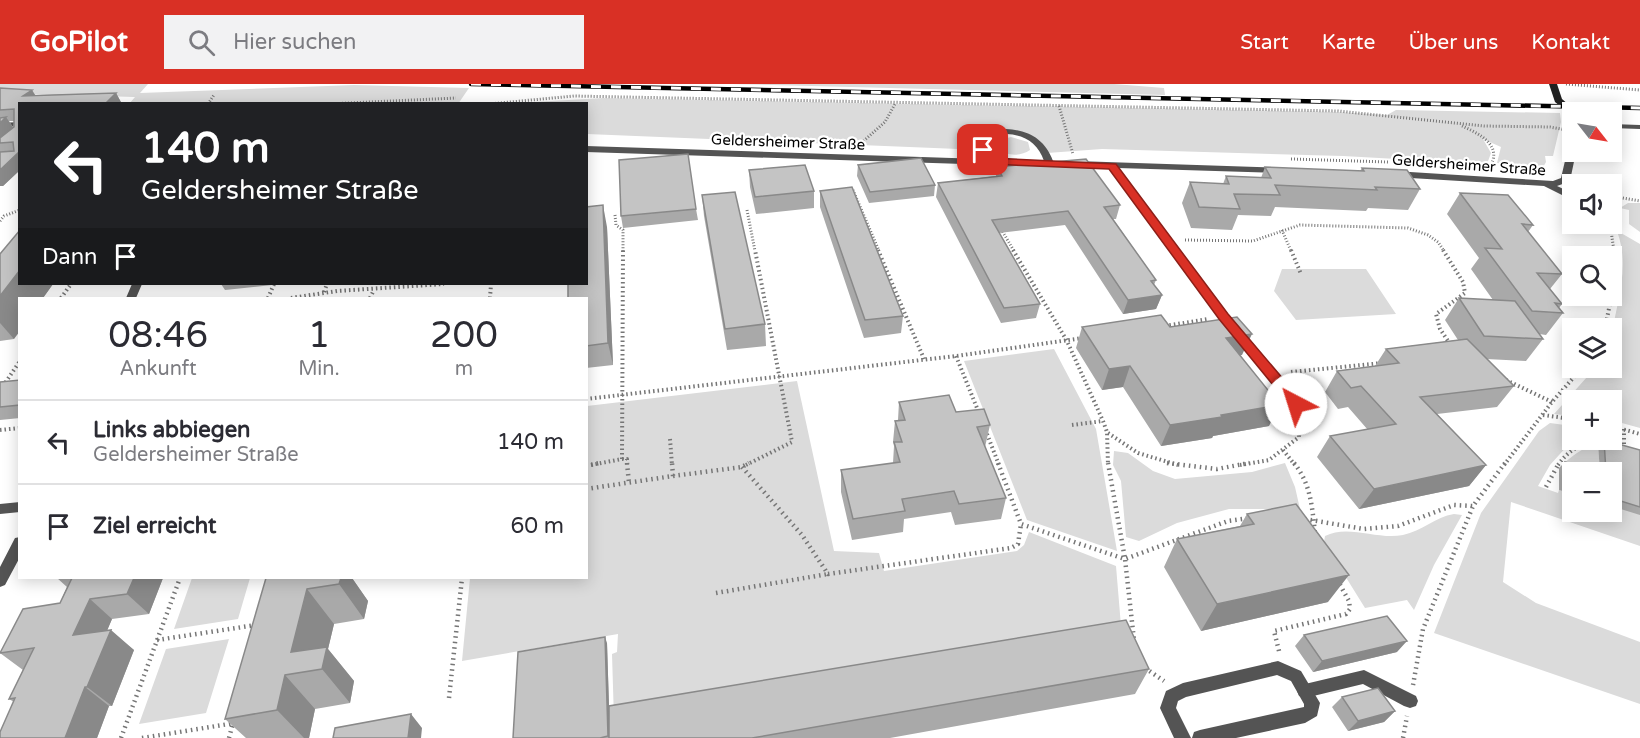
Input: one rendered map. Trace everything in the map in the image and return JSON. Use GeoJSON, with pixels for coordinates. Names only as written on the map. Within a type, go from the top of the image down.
{"type":"FeatureCollection","features":[{"type":"Feature","properties":{"kind":"street"},"geometry":{"type":"LineString","coordinates":[[1553,84],[1552,87],[1558,100],[1562,103]]}},
{"type":"Feature","properties":{"kind":"street"},"geometry":{"type":"LineString","coordinates":[[0,125],[18,124]]}},
{"type":"Feature","properties":{"kind":"street"},"geometry":{"type":"LineString","coordinates":[[1622,126],[1640,127]]}},
{"type":"Feature","properties":{"kind":"street"},"geometry":{"type":"LineString","coordinates":[[988,161],[982,154],[985,143],[1000,132],[1012,132],[1026,135],[1038,142],[1045,150],[1049,163]]}},
{"type":"Feature","properties":{"kind":"street","name":"Geldersheimer Straße"},"geometry":{"type":"LineString","coordinates":[[588,148],[1290,171]]}},
{"type":"Feature","properties":{"kind":"street","name":"Geldersheimer Straße"},"geometry":{"type":"LineString","coordinates":[[1385,173],[1546,184],[1565,180],[1569,162]]}},
{"type":"Feature","properties":{"kind":"street"},"geometry":{"type":"LineString","coordinates":[[1112,166],[1223,316],[1296,404]]}},
{"type":"Feature","properties":{"kind":"street"},"geometry":{"type":"LineString","coordinates":[[1546,184],[1562,192]]}},
{"type":"Feature","properties":{"kind":"street"},"geometry":{"type":"LineString","coordinates":[[0,509],[18,507]]}},
{"type":"Feature","properties":{"kind":"street"},"geometry":{"type":"LineString","coordinates":[[0,581],[18,546]]}},
{"type":"Feature","properties":{"kind":"street"},"geometry":{"type":"LineString","coordinates":[[1182,738],[1168,708],[1172,696],[1178,693],[1278,668],[1287,670],[1296,676],[1312,703],[1311,711],[1305,715],[1200,738]]}},
{"type":"Feature","properties":{"kind":"street"},"geometry":{"type":"LineString","coordinates":[[1305,691],[1364,677],[1410,701]]}},
{"type":"Feature","properties":{"kind":"path"},"geometry":{"type":"LineString","coordinates":[[1565,84],[1640,90]]}},
{"type":"Feature","properties":{"kind":"path"},"geometry":{"type":"LineString","coordinates":[[209,102],[214,95]]}},
{"type":"Feature","properties":{"kind":"path"},"geometry":{"type":"LineString","coordinates":[[510,102],[574,96],[1338,111],[1511,128],[1562,130]]}},
{"type":"Feature","properties":{"kind":"path"},"geometry":{"type":"LineString","coordinates":[[370,102],[456,98]]}},
{"type":"Feature","properties":{"kind":"path"},"geometry":{"type":"LineString","coordinates":[[858,146],[887,120],[895,104]]}},
{"type":"Feature","properties":{"kind":"path"},"geometry":{"type":"LineString","coordinates":[[1059,106],[1076,164]]}},
{"type":"Feature","properties":{"kind":"path"},"geometry":{"type":"LineString","coordinates":[[1456,123],[1475,131],[1493,147],[1495,154],[1488,168]]}},
{"type":"Feature","properties":{"kind":"path"},"geometry":{"type":"LineString","coordinates":[[854,190],[924,359]]}},
{"type":"Feature","properties":{"kind":"path"},"geometry":{"type":"LineString","coordinates":[[1622,198],[1640,201]]}},
{"type":"Feature","properties":{"kind":"path"},"geometry":{"type":"LineString","coordinates":[[588,489],[742,468],[792,442],[747,210]]}},
{"type":"Feature","properties":{"kind":"path"},"geometry":{"type":"LineString","coordinates":[[1,220],[18,211]]}},
{"type":"Feature","properties":{"kind":"path"},"geometry":{"type":"LineString","coordinates":[[615,215],[616,225],[623,230],[622,459]]}},
{"type":"Feature","properties":{"kind":"path"},"geometry":{"type":"LineString","coordinates":[[1166,239],[1253,241],[1300,225],[1408,228],[1438,242],[1463,282],[1465,293],[1436,314],[1440,329],[1451,345]]}},
{"type":"Feature","properties":{"kind":"path"},"geometry":{"type":"LineString","coordinates":[[1000,228],[1067,341],[1107,432],[1107,459],[1125,559],[1134,645]]}},
{"type":"Feature","properties":{"kind":"path"},"geometry":{"type":"LineString","coordinates":[[1281,230],[1301,274]]}},
{"type":"Feature","properties":{"kind":"path"},"geometry":{"type":"LineString","coordinates":[[1608,318],[1615,288],[1615,258],[1611,234]]}},
{"type":"Feature","properties":{"kind":"path"},"geometry":{"type":"LineString","coordinates":[[324,292],[327,285]]}},
{"type":"Feature","properties":{"kind":"path"},"geometry":{"type":"LineString","coordinates":[[368,290],[371,285]]}},
{"type":"Feature","properties":{"kind":"path"},"geometry":{"type":"LineString","coordinates":[[296,297],[324,292],[425,285]]}},
{"type":"Feature","properties":{"kind":"path"},"geometry":{"type":"LineString","coordinates":[[371,297],[375,289]]}},
{"type":"Feature","properties":{"kind":"path"},"geometry":{"type":"LineString","coordinates":[[1156,327],[1223,316]]}},
{"type":"Feature","properties":{"kind":"path"},"geometry":{"type":"LineString","coordinates":[[588,399],[956,356],[1089,337]]}},
{"type":"Feature","properties":{"kind":"path"},"geometry":{"type":"LineString","coordinates":[[956,356],[982,421]]}},
{"type":"Feature","properties":{"kind":"path"},"geometry":{"type":"LineString","coordinates":[[1271,374],[1387,363]]}},
{"type":"Feature","properties":{"kind":"path"},"geometry":{"type":"LineString","coordinates":[[1,389],[18,364]]}},
{"type":"Feature","properties":{"kind":"path"},"geometry":{"type":"LineString","coordinates":[[1403,738],[1423,629],[1473,506],[1552,402],[1573,378]]}},
{"type":"Feature","properties":{"kind":"path"},"geometry":{"type":"LineString","coordinates":[[1504,379],[1552,402]]}},
{"type":"Feature","properties":{"kind":"path"},"geometry":{"type":"LineString","coordinates":[[1,389],[10,388]]}},
{"type":"Feature","properties":{"kind":"path"},"geometry":{"type":"LineString","coordinates":[[1107,432],[1138,453],[1170,464],[1217,469],[1269,460],[1299,437],[1301,420],[1296,404]]}},
{"type":"Feature","properties":{"kind":"path"},"geometry":{"type":"LineString","coordinates":[[1542,415],[1562,418]]}},
{"type":"Feature","properties":{"kind":"path"},"geometry":{"type":"LineString","coordinates":[[1072,425],[1103,421]]}},
{"type":"Feature","properties":{"kind":"path"},"geometry":{"type":"LineString","coordinates":[[0,430],[18,428]]}},
{"type":"Feature","properties":{"kind":"path"},"geometry":{"type":"LineString","coordinates":[[1622,450],[1624,450],[1624,429],[1640,434]]}},
{"type":"Feature","properties":{"kind":"path"},"geometry":{"type":"LineString","coordinates":[[716,593],[828,574],[1011,548],[1018,544],[1021,524],[986,432]]}},
{"type":"Feature","properties":{"kind":"path"},"geometry":{"type":"LineString","coordinates":[[670,440],[673,476]]}},
{"type":"Feature","properties":{"kind":"path"},"geometry":{"type":"LineString","coordinates":[[1283,450],[1305,477],[1311,500],[1316,540]]}},
{"type":"Feature","properties":{"kind":"path"},"geometry":{"type":"LineString","coordinates":[[1546,487],[1554,468],[1570,450]]}},
{"type":"Feature","properties":{"kind":"path"},"geometry":{"type":"LineString","coordinates":[[588,466],[627,459],[629,483]]}},
{"type":"Feature","properties":{"kind":"path"},"geometry":{"type":"LineString","coordinates":[[742,468],[802,535],[828,574]]}},
{"type":"Feature","properties":{"kind":"path"},"geometry":{"type":"LineString","coordinates":[[1293,518],[1364,529],[1398,526],[1454,505],[1473,506]]}},
{"type":"Feature","properties":{"kind":"path"},"geometry":{"type":"LineString","coordinates":[[1021,524],[1125,559],[1228,520],[1256,517]]}},
{"type":"Feature","properties":{"kind":"path"},"geometry":{"type":"LineString","coordinates":[[121,738],[180,579]]}},
{"type":"Feature","properties":{"kind":"path"},"geometry":{"type":"LineString","coordinates":[[449,698],[462,579]]}},
{"type":"Feature","properties":{"kind":"path"},"geometry":{"type":"LineString","coordinates":[[1287,670],[1274,640],[1274,631],[1346,614],[1350,609],[1349,601],[1338,580]]}},
{"type":"Feature","properties":{"kind":"path"},"geometry":{"type":"LineString","coordinates":[[157,640],[266,624]]}},
{"type":"Feature","properties":{"kind":"path"},"geometry":{"type":"LineString","coordinates":[[1140,661],[1146,669],[1178,693]]}},
{"type":"Feature","properties":{"kind":"path"},"geometry":{"type":"LineString","coordinates":[[142,738],[235,723],[229,738]]}},
{"type":"Feature","properties":{"kind":"shaded area"},"geometry":{"type":"Polygon","coordinates":[[[0,84],[148,84],[140,93],[354,85],[469,88],[459,102],[131,102],[135,97],[0,93],[0,84]]]}},
{"type":"Feature","properties":{"kind":"shaded area"},"geometry":{"type":"Polygon","coordinates":[[[731,84],[1114,84],[1164,88],[1165,95],[731,84]]]}},
{"type":"Feature","properties":{"kind":"shaded area"},"geometry":{"type":"Polygon","coordinates":[[[603,98],[1338,112],[1387,115],[1396,110],[1560,113],[1561,122],[1553,156],[1545,156],[1546,162],[1542,169],[1497,163],[1501,147],[1483,139],[1491,153],[1487,164],[1343,156],[1102,149],[1047,153],[1026,135],[1001,132],[983,150],[588,134],[588,102],[535,102],[603,98]]]}},
{"type":"Feature","properties":{"kind":"shaded area"},"geometry":{"type":"Polygon","coordinates":[[[1011,137],[1028,142],[1030,150],[1013,155],[997,148],[996,141],[1011,137]]]}},
{"type":"Feature","properties":{"kind":"shaded area"},"geometry":{"type":"Polygon","coordinates":[[[1628,203],[1640,203],[1640,232],[1629,224],[1629,210],[1622,207],[1628,203]]]}},
{"type":"Feature","properties":{"kind":"shaded area"},"geometry":{"type":"Polygon","coordinates":[[[1618,234],[1622,234],[1640,244],[1640,428],[1622,423],[1622,390],[1575,390],[1586,378],[1622,378],[1622,318],[1615,318],[1617,306],[1622,306],[1623,261],[1618,234]]]}},
{"type":"Feature","properties":{"kind":"shaded area"},"geometry":{"type":"Polygon","coordinates":[[[1282,269],[1366,269],[1396,314],[1296,320],[1274,291],[1282,269]]]}},
{"type":"Feature","properties":{"kind":"shaded area"},"geometry":{"type":"Polygon","coordinates":[[[1054,349],[1096,429],[1117,551],[1027,520],[964,361],[1054,349]]]}},
{"type":"Feature","properties":{"kind":"shaded area"},"geometry":{"type":"Polygon","coordinates":[[[797,381],[834,551],[879,553],[884,571],[1017,551],[1024,545],[1029,532],[1116,566],[1121,626],[614,720],[612,654],[617,652],[618,634],[462,661],[470,579],[588,579],[588,406],[797,381]]]}},
{"type":"Feature","properties":{"kind":"shaded area"},"geometry":{"type":"Polygon","coordinates":[[[1562,405],[1562,415],[1554,414],[1562,405]]]}},
{"type":"Feature","properties":{"kind":"shaded area"},"geometry":{"type":"Polygon","coordinates":[[[1550,423],[1562,425],[1564,450],[1550,465],[1538,486],[1558,493],[1559,490],[1562,491],[1562,519],[1511,502],[1503,582],[1536,603],[1640,642],[1640,704],[1434,633],[1481,513],[1539,431],[1550,423]]]}},
{"type":"Feature","properties":{"kind":"shaded area"},"geometry":{"type":"Polygon","coordinates":[[[1581,450],[1598,450],[1599,462],[1566,462],[1581,450]]]}},
{"type":"Feature","properties":{"kind":"shaded area"},"geometry":{"type":"Polygon","coordinates":[[[1114,451],[1128,453],[1153,471],[1175,479],[1252,472],[1285,463],[1295,487],[1300,509],[1229,509],[1177,523],[1139,541],[1126,537],[1121,481],[1113,465],[1114,451]]]}},
{"type":"Feature","properties":{"kind":"shaded area"},"geometry":{"type":"Polygon","coordinates":[[[1622,508],[1640,514],[1640,546],[1570,522],[1622,522],[1622,508]]]}},
{"type":"Feature","properties":{"kind":"shaded area"},"geometry":{"type":"Polygon","coordinates":[[[1454,514],[1462,515],[1434,565],[1414,610],[1407,600],[1365,608],[1324,542],[1325,536],[1343,531],[1383,536],[1403,535],[1454,514]]]}},
{"type":"Feature","properties":{"kind":"shaded area"},"geometry":{"type":"Polygon","coordinates":[[[192,579],[250,579],[238,619],[174,629],[192,579]]]}},
{"type":"Feature","properties":{"kind":"shaded area"},"geometry":{"type":"Polygon","coordinates":[[[229,639],[206,713],[139,724],[166,649],[229,639]]]}},
{"type":"Feature","properties":{"kind":"building"},"geometry":{"type":"Polygon","coordinates":[[[0,88],[32,90],[23,96],[116,93],[107,102],[18,102],[18,153],[0,170],[0,152],[14,151],[13,142],[0,143],[0,138],[14,127],[14,109],[0,110],[0,88]]]}},
{"type":"Feature","properties":{"kind":"building"},"geometry":{"type":"Polygon","coordinates":[[[688,154],[696,209],[621,216],[619,160],[688,154]]]}},
{"type":"Feature","properties":{"kind":"building"},"geometry":{"type":"Polygon","coordinates":[[[921,158],[935,185],[870,192],[858,165],[921,158]]]}},
{"type":"Feature","properties":{"kind":"building"},"geometry":{"type":"Polygon","coordinates":[[[1086,159],[1120,205],[1104,207],[1156,280],[1151,281],[1162,295],[1128,300],[1068,211],[992,220],[1040,304],[1004,308],[938,183],[1002,176],[997,167],[1086,159]]]}},
{"type":"Feature","properties":{"kind":"building"},"geometry":{"type":"Polygon","coordinates":[[[805,165],[814,191],[755,197],[749,170],[805,165]]]}},
{"type":"Feature","properties":{"kind":"building"},"geometry":{"type":"Polygon","coordinates":[[[1265,167],[1364,171],[1362,168],[1407,170],[1420,189],[1375,187],[1377,190],[1275,185],[1280,195],[1234,194],[1240,209],[1199,207],[1190,182],[1229,184],[1226,176],[1271,178],[1265,167]]]}},
{"type":"Feature","properties":{"kind":"building"},"geometry":{"type":"Polygon","coordinates":[[[852,187],[903,316],[865,320],[820,191],[852,187]]]}},
{"type":"Feature","properties":{"kind":"building"},"geometry":{"type":"Polygon","coordinates":[[[735,192],[765,324],[725,329],[702,195],[735,192]]]}},
{"type":"Feature","properties":{"kind":"building"},"geometry":{"type":"Polygon","coordinates":[[[1460,193],[1508,195],[1533,225],[1522,224],[1562,274],[1537,273],[1562,304],[1555,303],[1563,313],[1532,311],[1485,248],[1502,249],[1460,193]]]}},
{"type":"Feature","properties":{"kind":"building"},"geometry":{"type":"Polygon","coordinates":[[[603,205],[608,343],[588,346],[588,297],[568,297],[568,285],[588,285],[588,207],[603,205]]]}},
{"type":"Feature","properties":{"kind":"building"},"geometry":{"type":"Polygon","coordinates":[[[18,232],[18,273],[0,296],[0,254],[18,232]]]}},
{"type":"Feature","properties":{"kind":"building"},"geometry":{"type":"Polygon","coordinates":[[[1459,298],[1515,301],[1543,339],[1484,336],[1459,298]]]}},
{"type":"Feature","properties":{"kind":"building"},"geometry":{"type":"Polygon","coordinates":[[[1161,315],[1170,327],[1237,317],[1252,334],[1226,338],[1280,405],[1170,425],[1130,366],[1109,369],[1082,327],[1161,315]]]}},
{"type":"Feature","properties":{"kind":"building"},"geometry":{"type":"Polygon","coordinates":[[[1467,339],[1514,386],[1420,397],[1486,465],[1374,489],[1330,436],[1396,424],[1361,386],[1351,388],[1337,371],[1399,363],[1386,349],[1467,339]]]}},
{"type":"Feature","properties":{"kind":"building"},"geometry":{"type":"Polygon","coordinates":[[[18,380],[18,405],[0,407],[0,382],[18,380]]]}},
{"type":"Feature","properties":{"kind":"building"},"geometry":{"type":"Polygon","coordinates":[[[949,395],[956,412],[984,409],[990,425],[977,427],[1006,498],[959,504],[954,491],[902,499],[905,511],[853,519],[841,470],[900,462],[894,442],[902,442],[895,421],[905,420],[899,402],[949,395]]]}},
{"type":"Feature","properties":{"kind":"building"},"geometry":{"type":"Polygon","coordinates":[[[1622,445],[1640,450],[1640,507],[1622,501],[1622,462],[1605,462],[1605,450],[1622,450],[1622,445]]]}},
{"type":"Feature","properties":{"kind":"building"},"geometry":{"type":"Polygon","coordinates":[[[1296,504],[1349,575],[1217,604],[1177,539],[1254,524],[1247,514],[1296,504]]]}},
{"type":"Feature","properties":{"kind":"building"},"geometry":{"type":"Polygon","coordinates":[[[72,579],[134,579],[127,594],[90,599],[73,635],[111,630],[65,738],[0,738],[0,732],[15,698],[9,699],[34,648],[0,653],[23,609],[60,603],[72,579]]]}},
{"type":"Feature","properties":{"kind":"building"},"geometry":{"type":"Polygon","coordinates":[[[266,579],[341,579],[339,584],[307,589],[291,652],[327,647],[322,669],[285,675],[277,710],[225,719],[266,579]]]}},
{"type":"Feature","properties":{"kind":"building"},"geometry":{"type":"Polygon","coordinates":[[[1387,616],[1407,641],[1322,661],[1304,635],[1387,616]]]}},
{"type":"Feature","properties":{"kind":"building"},"geometry":{"type":"Polygon","coordinates":[[[1126,620],[1149,669],[752,738],[609,738],[609,706],[1126,620]]]}},
{"type":"Feature","properties":{"kind":"building"},"geometry":{"type":"Polygon","coordinates":[[[605,637],[608,736],[600,738],[513,738],[518,652],[605,637]]]}},
{"type":"Feature","properties":{"kind":"building"},"geometry":{"type":"Polygon","coordinates":[[[1378,688],[1395,711],[1358,721],[1342,697],[1378,688]]]}},
{"type":"Feature","properties":{"kind":"building"},"geometry":{"type":"Polygon","coordinates":[[[411,714],[408,738],[333,738],[335,728],[411,714]]]}},
{"type":"Feature","properties":{"kind":"railway"},"geometry":{"type":"LineString","coordinates":[[471,84],[1640,108]]}},
{"type":"Feature","properties":{"kind":"route"},"geometry":{"type":"LineString","coordinates":[[983,150],[982,154],[988,161],[1112,166],[1223,316],[1296,404]]}}]}
